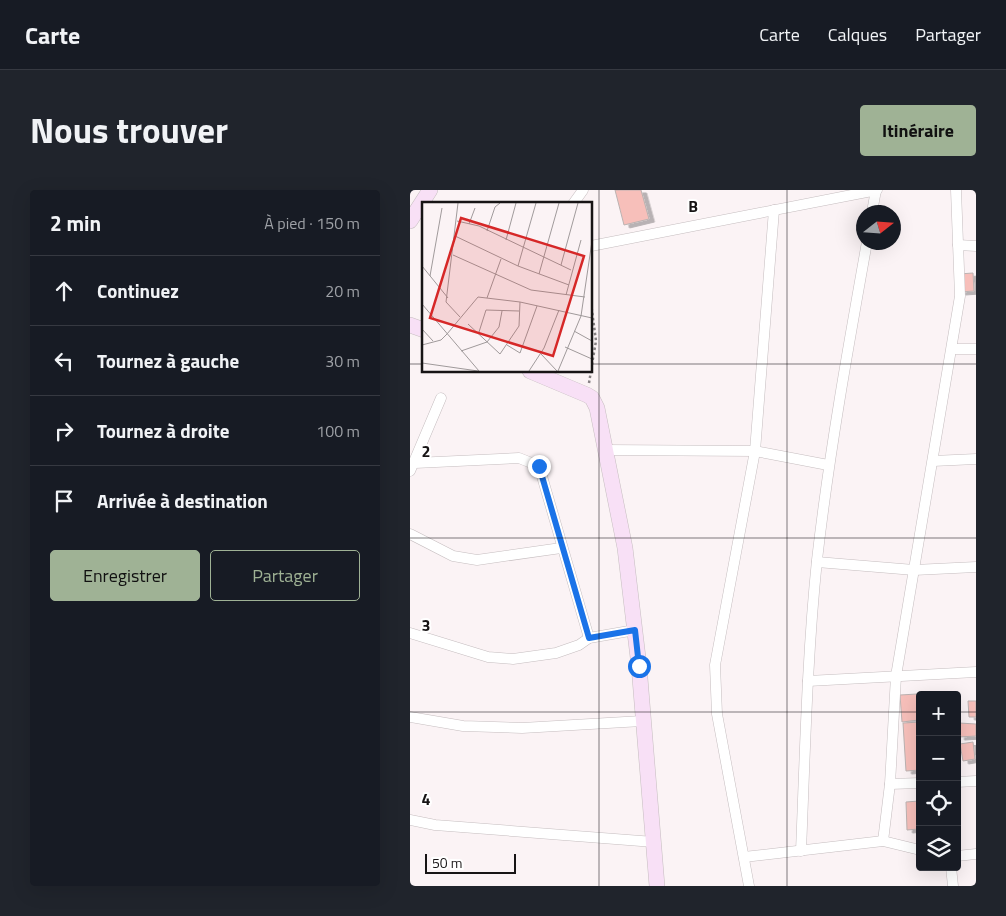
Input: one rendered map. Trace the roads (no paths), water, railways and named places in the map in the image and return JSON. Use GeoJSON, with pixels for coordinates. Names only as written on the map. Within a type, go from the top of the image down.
{"type":"FeatureCollection","features":[{"type":"Feature","properties":{"kind":"main road"},"geometry":{"type":"LineString","coordinates":[[422,202],[430,190]]}},
{"type":"Feature","properties":{"kind":"main road"},"geometry":{"type":"LineString","coordinates":[[410,221],[422,202]]}},
{"type":"Feature","properties":{"kind":"main road"},"geometry":{"type":"LineString","coordinates":[[410,325],[422,329]]}},
{"type":"Feature","properties":{"kind":"main road"},"geometry":{"type":"LineString","coordinates":[[532,372],[592,398],[596,404],[626,548],[654,842],[656,886]]}},
{"type":"Feature","properties":{"kind":"street"},"geometry":{"type":"LineString","coordinates":[[574,202],[582,190]]}},
{"type":"Feature","properties":{"kind":"street"},"geometry":{"type":"LineString","coordinates":[[592,246],[876,190],[873,205]]}},
{"type":"Feature","properties":{"kind":"street"},"geometry":{"type":"LineString","coordinates":[[883,841],[890,784],[896,676],[960,296],[956,190]]}},
{"type":"Feature","properties":{"kind":"street"},"geometry":{"type":"LineString","coordinates":[[749,886],[717,714],[715,665],[755,451],[774,210]]}},
{"type":"Feature","properties":{"kind":"street"},"geometry":{"type":"LineString","coordinates":[[958,245],[976,246]]}},
{"type":"Feature","properties":{"kind":"street"},"geometry":{"type":"LineString","coordinates":[[801,851],[808,681],[817,562],[828,466],[866,250]]}},
{"type":"Feature","properties":{"kind":"street"},"geometry":{"type":"LineString","coordinates":[[952,349],[976,349]]}},
{"type":"Feature","properties":{"kind":"street"},"geometry":{"type":"LineString","coordinates":[[441,398],[412,467],[519,458],[539,466],[561,548],[589,638]]}},
{"type":"Feature","properties":{"kind":"street"},"geometry":{"type":"LineString","coordinates":[[605,450],[755,451],[828,466]]}},
{"type":"Feature","properties":{"kind":"street"},"geometry":{"type":"LineString","coordinates":[[933,461],[976,459]]}},
{"type":"Feature","properties":{"kind":"street"},"geometry":{"type":"LineString","coordinates":[[410,534],[453,556],[477,560],[561,548]]}},
{"type":"Feature","properties":{"kind":"street"},"geometry":{"type":"LineString","coordinates":[[817,562],[914,570],[976,567]]}},
{"type":"Feature","properties":{"kind":"street"},"geometry":{"type":"LineString","coordinates":[[410,634],[488,657],[513,659],[556,653],[579,645],[589,638],[635,630]]}},
{"type":"Feature","properties":{"kind":"street"},"geometry":{"type":"LineString","coordinates":[[808,681],[976,672]]}},
{"type":"Feature","properties":{"kind":"street"},"geometry":{"type":"LineString","coordinates":[[410,716],[463,726],[522,728],[642,721]]}},
{"type":"Feature","properties":{"kind":"street"},"geometry":{"type":"LineString","coordinates":[[961,782],[976,781]]}},
{"type":"Feature","properties":{"kind":"street"},"geometry":{"type":"LineString","coordinates":[[890,784],[916,783]]}},
{"type":"Feature","properties":{"kind":"street"},"geometry":{"type":"LineString","coordinates":[[410,820],[435,825],[654,842]]}},
{"type":"Feature","properties":{"kind":"street"},"geometry":{"type":"LineString","coordinates":[[744,857],[883,841],[916,849]]}},
{"type":"Feature","properties":{"kind":"street"},"geometry":{"type":"LineString","coordinates":[[961,856],[976,854]]}},
{"type":"Feature","properties":{"kind":"street"},"geometry":{"type":"LineString","coordinates":[[951,871],[953,886]]}}]}
